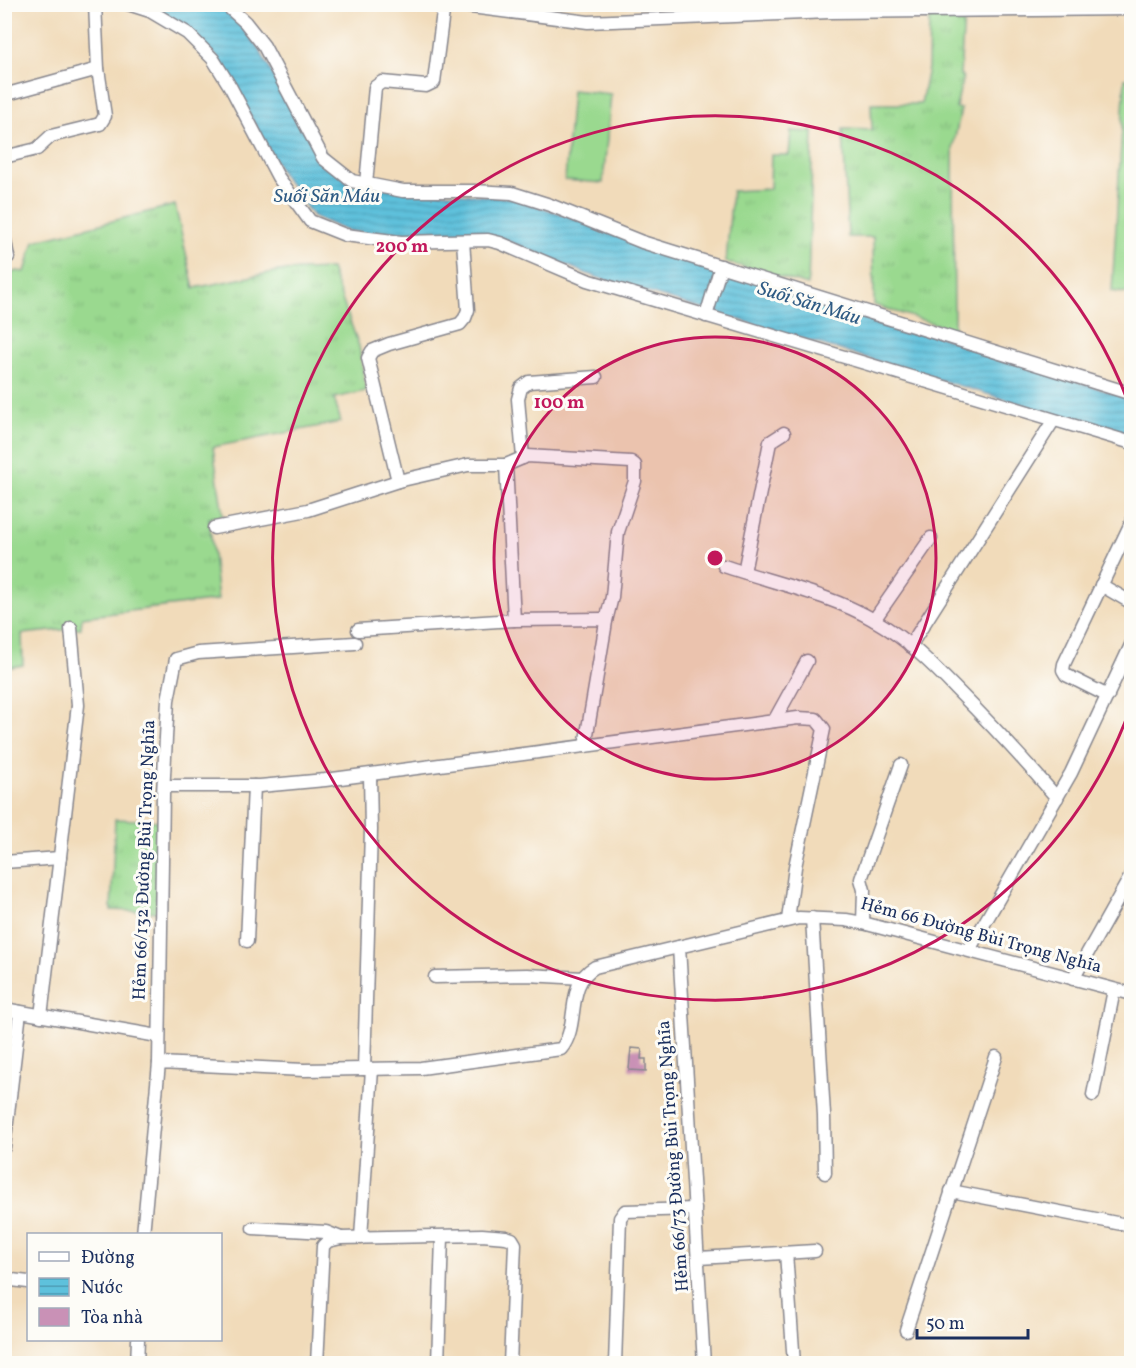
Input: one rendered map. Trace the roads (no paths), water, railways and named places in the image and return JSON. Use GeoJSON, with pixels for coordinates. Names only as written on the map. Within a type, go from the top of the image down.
{"type":"FeatureCollection","features":[{"type":"Feature","properties":{"kind":"street"},"geometry":{"type":"LineString","coordinates":[[4,157],[37,149],[51,135],[100,124],[105,116],[98,69],[95,4]]}},
{"type":"Feature","properties":{"kind":"street"},"geometry":{"type":"LineString","coordinates":[[128,4],[150,11],[187,33],[213,59],[278,177],[310,221],[345,235],[401,242],[488,240],[500,243],[587,280],[1131,443]]}},
{"type":"Feature","properties":{"kind":"street"},"geometry":{"type":"LineString","coordinates":[[225,4],[245,22],[264,45],[323,158],[352,181],[403,191],[512,193],[550,205],[642,242],[1131,394]]}},
{"type":"Feature","properties":{"kind":"street"},"geometry":{"type":"LineString","coordinates":[[366,184],[375,87],[381,81],[426,86],[434,82],[446,4],[588,22],[765,9],[1131,9]]}},
{"type":"Feature","properties":{"kind":"street"},"geometry":{"type":"LineString","coordinates":[[4,95],[98,69]]}},
{"type":"Feature","properties":{"kind":"street"},"geometry":{"type":"LineString","coordinates":[[4,236],[8,257]]}},
{"type":"Feature","properties":{"kind":"street"},"geometry":{"type":"LineString","coordinates":[[398,481],[368,358],[372,351],[460,324],[465,318],[468,310],[463,241]]}},
{"type":"Feature","properties":{"kind":"street"},"geometry":{"type":"LineString","coordinates":[[706,316],[721,266]]}},
{"type":"Feature","properties":{"kind":"street"},"geometry":{"type":"LineString","coordinates":[[523,458],[518,399],[521,388],[529,382],[596,377]]}},
{"type":"Feature","properties":{"kind":"street"},"geometry":{"type":"LineString","coordinates":[[910,646],[1053,420]]}},
{"type":"Feature","properties":{"kind":"street"},"geometry":{"type":"LineString","coordinates":[[744,572],[770,442],[784,433]]}},
{"type":"Feature","properties":{"kind":"street"},"geometry":{"type":"LineString","coordinates":[[214,528],[308,510],[398,481],[468,465],[506,465],[527,456],[631,462],[635,465],[635,482],[618,532],[612,597],[585,746]]}},
{"type":"Feature","properties":{"kind":"street"},"geometry":{"type":"LineString","coordinates":[[506,465],[514,620]]}},
{"type":"Feature","properties":{"kind":"street"},"geometry":{"type":"LineString","coordinates":[[1108,696],[1066,675],[1063,670],[1131,521]]}},
{"type":"Feature","properties":{"kind":"street"},"geometry":{"type":"LineString","coordinates":[[874,620],[931,538]]}},
{"type":"Feature","properties":{"kind":"street"},"geometry":{"type":"LineString","coordinates":[[724,566],[849,608],[897,635],[942,675],[1006,740],[1057,798]]}},
{"type":"Feature","properties":{"kind":"street"},"geometry":{"type":"LineString","coordinates":[[1101,585],[1131,603]]}},
{"type":"Feature","properties":{"kind":"street"},"geometry":{"type":"LineString","coordinates":[[358,630],[514,620],[604,619],[606,621]]}},
{"type":"Feature","properties":{"kind":"street"},"geometry":{"type":"LineString","coordinates":[[41,1016],[78,705],[71,628]]}},
{"type":"Feature","properties":{"kind":"street","name":"Hẻm 66/132 Đường Bùi Trọng Nghĩa"},"geometry":{"type":"LineString","coordinates":[[159,1063],[164,786],[168,700],[176,659],[198,653],[355,643]]}},
{"type":"Feature","properties":{"kind":"street"},"geometry":{"type":"LineString","coordinates":[[969,950],[1071,773],[1131,644]]}},
{"type":"Feature","properties":{"kind":"street"},"geometry":{"type":"LineString","coordinates":[[774,721],[807,661]]}},
{"type":"Feature","properties":{"kind":"street"},"geometry":{"type":"LineString","coordinates":[[164,786],[254,786],[370,775],[774,721],[798,718],[816,719],[824,729],[795,867],[788,920]]}},
{"type":"Feature","properties":{"kind":"street"},"geometry":{"type":"LineString","coordinates":[[863,922],[864,890],[861,879],[901,765]]}},
{"type":"Feature","properties":{"kind":"street"},"geometry":{"type":"LineString","coordinates":[[362,1238],[368,1069],[370,775]]}},
{"type":"Feature","properties":{"kind":"street"},"geometry":{"type":"LineString","coordinates":[[246,941],[254,786]]}},
{"type":"Feature","properties":{"kind":"street"},"geometry":{"type":"LineString","coordinates":[[4,862],[60,858]]}},
{"type":"Feature","properties":{"kind":"street"},"geometry":{"type":"LineString","coordinates":[[1073,979],[1131,874]]}},
{"type":"Feature","properties":{"kind":"street"},"geometry":{"type":"LineString","coordinates":[[812,918],[824,1115],[825,1173]]}},
{"type":"Feature","properties":{"kind":"street","name":"Hẻm 66 Đường Bùi Trọng Nghĩa"},"geometry":{"type":"LineString","coordinates":[[583,978],[595,967],[788,920],[812,918],[863,922],[1131,994]]}},
{"type":"Feature","properties":{"kind":"street","name":"Hẻm 66/73 Đường Bùi Trọng Nghĩa"},"geometry":{"type":"LineString","coordinates":[[679,947],[704,1364]]}},
{"type":"Feature","properties":{"kind":"street"},"geometry":{"type":"LineString","coordinates":[[142,1233],[159,1063],[304,1070],[421,1068],[561,1049],[567,1040],[578,986],[583,978],[527,975],[435,977]]}},
{"type":"Feature","properties":{"kind":"street"},"geometry":{"type":"LineString","coordinates":[[1093,1095],[1114,990]]}},
{"type":"Feature","properties":{"kind":"street"},"geometry":{"type":"LineString","coordinates":[[4,1009],[158,1036]]}},
{"type":"Feature","properties":{"kind":"street"},"geometry":{"type":"LineString","coordinates":[[4,1147],[20,1012]]}},
{"type":"Feature","properties":{"kind":"street"},"geometry":{"type":"LineString","coordinates":[[906,1330],[996,1057]]}},
{"type":"Feature","properties":{"kind":"street"},"geometry":{"type":"LineString","coordinates":[[951,1191],[1131,1226]]}},
{"type":"Feature","properties":{"kind":"street"},"geometry":{"type":"LineString","coordinates":[[615,1364],[620,1218],[622,1214],[625,1211],[695,1209]]}},
{"type":"Feature","properties":{"kind":"street"},"geometry":{"type":"LineString","coordinates":[[253,1228],[326,1232],[341,1238]]}},
{"type":"Feature","properties":{"kind":"street"},"geometry":{"type":"LineString","coordinates":[[317,1364],[323,1246],[328,1240],[483,1235],[506,1237],[512,1239],[515,1244],[510,1364]]}},
{"type":"Feature","properties":{"kind":"street"},"geometry":{"type":"LineString","coordinates":[[438,1364],[442,1237]]}},
{"type":"Feature","properties":{"kind":"street"},"geometry":{"type":"LineString","coordinates":[[699,1258],[815,1251]]}},
{"type":"Feature","properties":{"kind":"street"},"geometry":{"type":"LineString","coordinates":[[786,1253],[794,1364]]}},
{"type":"Feature","properties":{"kind":"street"},"geometry":{"type":"LineString","coordinates":[[4,1279],[27,1282]]}},
{"type":"Feature","properties":{"kind":"street"},"geometry":{"type":"LineString","coordinates":[[137,1364],[138,1341]]}},
{"type":"Feature","properties":{"kind":"water","name":"Suối Săn Máu"},"geometry":{"type":"Polygon","coordinates":[[[147,5],[217,5],[241,25],[259,49],[286,100],[349,185],[512,198],[1131,399],[1131,437],[593,276],[503,239],[402,237],[347,231],[313,216],[283,175],[217,56],[147,5]]]}}]}
